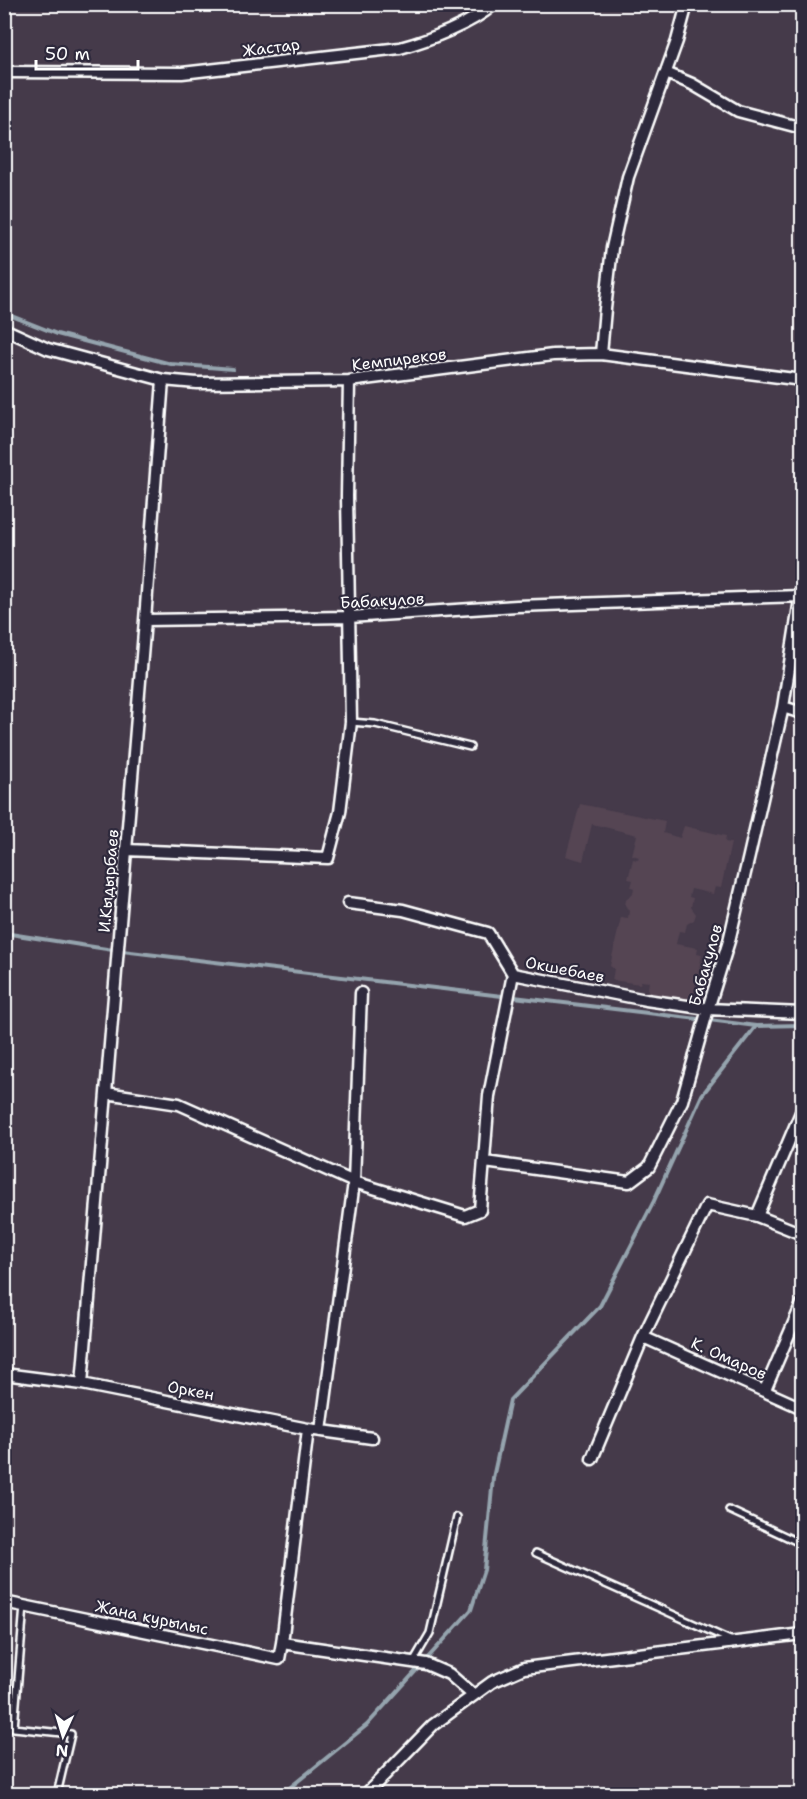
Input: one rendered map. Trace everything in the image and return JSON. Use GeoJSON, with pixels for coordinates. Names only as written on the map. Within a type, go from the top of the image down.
{"type":"FeatureCollection","features":[{"type":"Feature","properties":{"kind":"street","name":"Жастар"},"geometry":{"type":"LineString","coordinates":[[4,72],[182,73],[400,48],[423,42],[445,32],[487,11],[494,4]]}},
{"type":"Feature","properties":{"kind":"street"},"geometry":{"type":"LineString","coordinates":[[602,354],[612,248],[628,177],[666,73],[687,4]]}},
{"type":"Feature","properties":{"kind":"street"},"geometry":{"type":"LineString","coordinates":[[666,73],[692,84],[738,111],[802,128]]}},
{"type":"Feature","properties":{"kind":"street","name":"Кемпиреков"},"geometry":{"type":"LineString","coordinates":[[4,329],[48,349],[163,380],[197,383],[350,381],[553,355],[602,354],[802,380]]}},
{"type":"Feature","properties":{"kind":"street","name":"И.Кыдырбаев"},"geometry":{"type":"LineString","coordinates":[[82,1384],[163,380]]}},
{"type":"Feature","properties":{"kind":"street"},"geometry":{"type":"LineString","coordinates":[[126,850],[328,858],[340,812],[351,722],[347,496],[350,381]]}},
{"type":"Feature","properties":{"kind":"street","name":"Бабакулов"},"geometry":{"type":"LineString","coordinates":[[145,620],[349,617],[802,591],[783,707],[729,941],[682,1101],[649,1167],[629,1182],[485,1162]]}},
{"type":"Feature","properties":{"kind":"street"},"geometry":{"type":"LineString","coordinates":[[783,707],[802,713]]}},
{"type":"Feature","properties":{"kind":"street","name":"Окшебаев"},"geometry":{"type":"LineString","coordinates":[[348,903],[404,910],[488,933],[513,974],[646,1000],[708,1009],[802,1013]]}},
{"type":"Feature","properties":{"kind":"street"},"geometry":{"type":"LineString","coordinates":[[106,1093],[179,1104],[354,1182],[465,1216],[480,1210],[489,1096],[513,974]]}},
{"type":"Feature","properties":{"kind":"street"},"geometry":{"type":"LineString","coordinates":[[321,1431],[354,1182],[361,993]]}},
{"type":"Feature","properties":{"kind":"street"},"geometry":{"type":"LineString","coordinates":[[757,1216],[802,1110]]}},
{"type":"Feature","properties":{"kind":"street"},"geometry":{"type":"LineString","coordinates":[[592,1459],[643,1337],[707,1205],[757,1216],[802,1234]]}},
{"type":"Feature","properties":{"kind":"street"},"geometry":{"type":"LineString","coordinates":[[765,1390],[802,1305]]}},
{"type":"Feature","properties":{"kind":"street","name":"К. Омаров"},"geometry":{"type":"LineString","coordinates":[[643,1337],[802,1408]]}},
{"type":"Feature","properties":{"kind":"street","name":"Оркен"},"geometry":{"type":"LineString","coordinates":[[4,1374],[82,1384],[308,1429],[372,1438]]}},
{"type":"Feature","properties":{"kind":"street"},"geometry":{"type":"LineString","coordinates":[[308,1429],[282,1643],[426,1664],[449,1674],[473,1695]]}},
{"type":"Feature","properties":{"kind":"street","name":"Жана курылыс"},"geometry":{"type":"LineString","coordinates":[[4,1602],[279,1659],[282,1643]]}},
{"type":"Feature","properties":{"kind":"street"},"geometry":{"type":"LineString","coordinates":[[366,1794],[433,1725],[492,1682],[524,1668],[802,1634]]}},
{"type":"Feature","properties":{"kind":"lane"},"geometry":{"type":"LineString","coordinates":[[351,722],[375,724],[470,747]]}},
{"type":"Feature","properties":{"kind":"lane"},"geometry":{"type":"LineString","coordinates":[[729,1510],[800,1543],[802,1532]]}},
{"type":"Feature","properties":{"kind":"lane"},"geometry":{"type":"LineString","coordinates":[[413,1662],[430,1633],[457,1517]]}},
{"type":"Feature","properties":{"kind":"lane"},"geometry":{"type":"LineString","coordinates":[[536,1553],[734,1642]]}},
{"type":"Feature","properties":{"kind":"lane"},"geometry":{"type":"LineString","coordinates":[[24,1606],[14,1728],[71,1734],[57,1794]]}},
{"type":"Feature","properties":{"kind":"shaded area"},"geometry":{"type":"Polygon","coordinates":[[[580,804],[665,821],[663,833],[680,838],[684,826],[726,836],[725,842],[731,843],[721,888],[715,887],[713,894],[691,889],[689,897],[693,898],[691,907],[696,914],[694,920],[687,924],[685,932],[679,931],[676,944],[698,948],[697,954],[702,955],[693,998],[689,1000],[646,1000],[649,982],[641,981],[640,984],[612,980],[614,969],[610,966],[621,917],[628,918],[626,900],[633,893],[634,888],[631,887],[633,880],[628,879],[633,859],[638,860],[639,857],[632,855],[637,835],[592,824],[583,861],[566,856],[580,804]]]}},
{"type":"Feature","properties":{"kind":"waterway"},"geometry":{"type":"LineString","coordinates":[[4,313],[57,334],[171,364],[233,369]]}},
{"type":"Feature","properties":{"kind":"waterway"},"geometry":{"type":"LineString","coordinates":[[4,933],[113,950]]}},
{"type":"Feature","properties":{"kind":"waterway"},"geometry":{"type":"LineString","coordinates":[[122,951],[502,996]]}},
{"type":"Feature","properties":{"kind":"waterway"},"geometry":{"type":"LineString","coordinates":[[514,997],[698,1019]]}},
{"type":"Feature","properties":{"kind":"waterway"},"geometry":{"type":"LineString","coordinates":[[709,1020],[756,1026],[802,1025]]}},
{"type":"Feature","properties":{"kind":"waterway"},"geometry":{"type":"LineString","coordinates":[[282,1794],[367,1725],[471,1610],[484,1570],[493,1478],[510,1400],[600,1306],[653,1203],[702,1095],[756,1026]]}}]}
